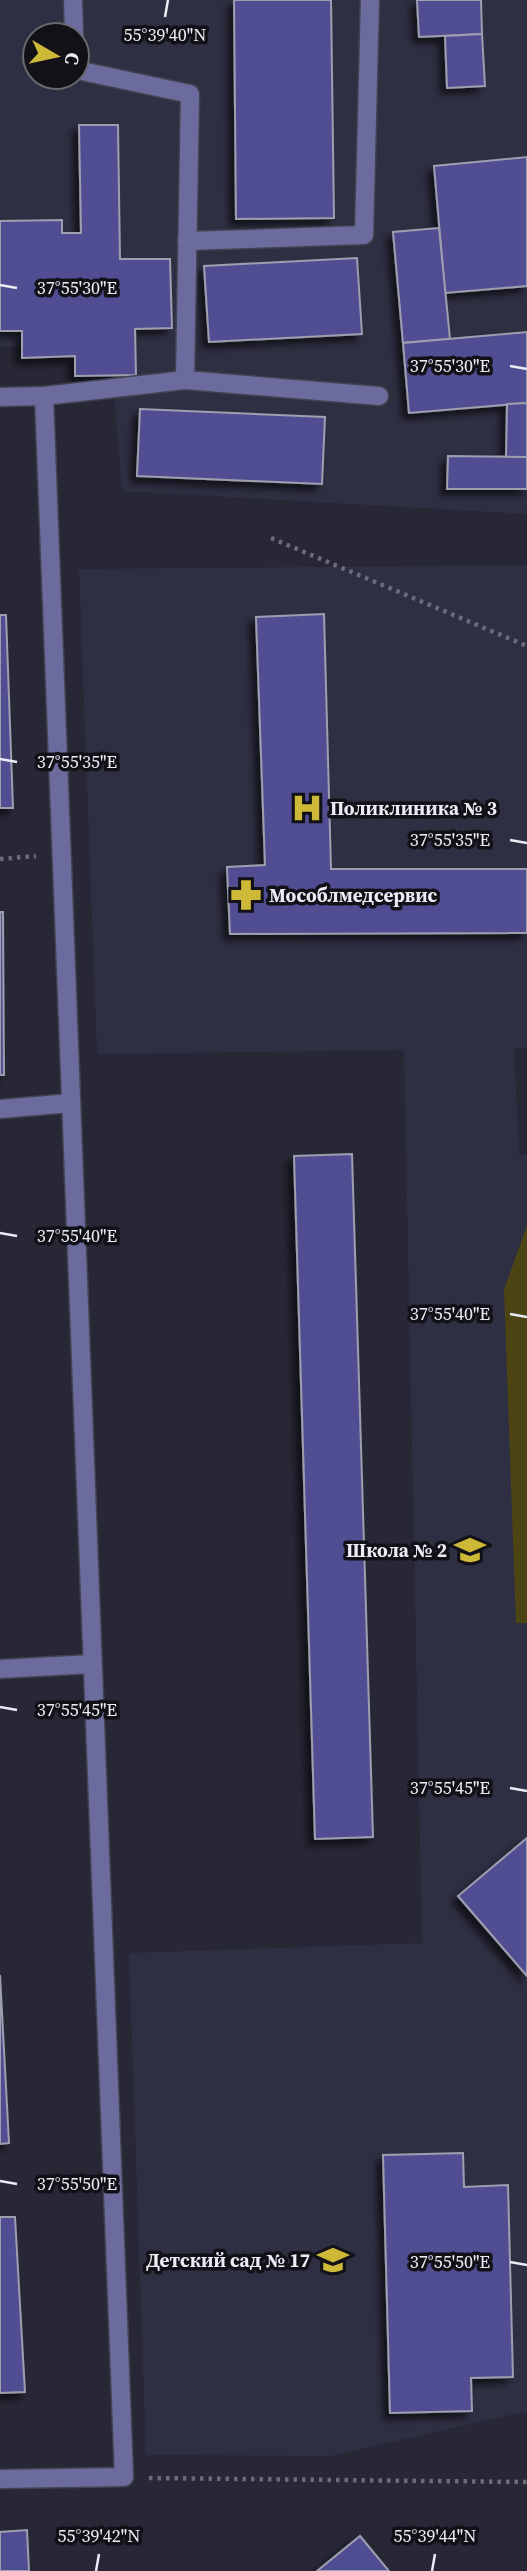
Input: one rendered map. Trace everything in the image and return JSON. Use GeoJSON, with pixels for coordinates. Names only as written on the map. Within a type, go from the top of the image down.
{"type":"FeatureCollection","features":[{"type":"Feature","properties":{"kind":"street"},"geometry":{"type":"LineString","coordinates":[[73,0],[74,21]]}},
{"type":"Feature","properties":{"kind":"street"},"geometry":{"type":"LineString","coordinates":[[187,241],[364,235],[370,0]]}},
{"type":"Feature","properties":{"kind":"street"},"geometry":{"type":"LineString","coordinates":[[91,73],[190,94],[185,380]]}},
{"type":"Feature","properties":{"kind":"street"},"geometry":{"type":"LineString","coordinates":[[0,397],[44,396],[185,380],[379,396]]}},
{"type":"Feature","properties":{"kind":"street"},"geometry":{"type":"LineString","coordinates":[[0,2479],[124,2477],[44,396]]}},
{"type":"Feature","properties":{"kind":"street"},"geometry":{"type":"LineString","coordinates":[[0,1109],[71,1103]]}},
{"type":"Feature","properties":{"kind":"street"},"geometry":{"type":"LineString","coordinates":[[0,1669],[92,1664]]}},
{"type":"Feature","properties":{"kind":"path"},"geometry":{"type":"LineString","coordinates":[[271,538],[527,646]]}},
{"type":"Feature","properties":{"kind":"path"},"geometry":{"type":"LineString","coordinates":[[0,859],[61,855]]}},
{"type":"Feature","properties":{"kind":"path"},"geometry":{"type":"LineString","coordinates":[[124,2477],[527,2482]]}},
{"type":"Feature","properties":{"kind":"shaded area"},"geometry":{"type":"Polygon","coordinates":[[[0,0],[527,0],[527,514],[122,491],[110,346],[0,347],[0,0]]]}},
{"type":"Feature","properties":{"kind":"shaded area"},"geometry":{"type":"Polygon","coordinates":[[[527,565],[527,1048],[514,1048],[519,1155],[527,1155],[527,2411],[331,2456],[146,2455],[129,1953],[422,1943],[404,1050],[97,1054],[79,569],[527,565]]]}},
{"type":"Feature","properties":{"kind":"shaded area"},"geometry":{"type":"Polygon","coordinates":[[[527,1225],[527,1623],[516,1623],[504,1290],[527,1225]]]}},
{"type":"Feature","properties":{"kind":"building"},"geometry":{"type":"Polygon","coordinates":[[[234,0],[331,0],[334,218],[236,219],[234,0]]]}},
{"type":"Feature","properties":{"kind":"building"},"geometry":{"type":"Polygon","coordinates":[[[417,0],[481,0],[482,34],[419,37],[417,0]]]}},
{"type":"Feature","properties":{"kind":"building"},"geometry":{"type":"Polygon","coordinates":[[[482,34],[485,86],[447,88],[445,36],[482,34]]]}},
{"type":"Feature","properties":{"kind":"building"},"geometry":{"type":"Polygon","coordinates":[[[79,125],[118,125],[120,259],[170,259],[172,328],[135,329],[136,375],[75,376],[75,356],[22,358],[22,331],[0,331],[0,221],[62,220],[62,233],[81,233],[79,125]]]}},
{"type":"Feature","properties":{"kind":"building"},"geometry":{"type":"Polygon","coordinates":[[[527,157],[527,286],[445,293],[434,166],[527,157]]]}},
{"type":"Feature","properties":{"kind":"building"},"geometry":{"type":"Polygon","coordinates":[[[439,228],[450,339],[403,343],[393,232],[439,228]]]}},
{"type":"Feature","properties":{"kind":"building"},"geometry":{"type":"Polygon","coordinates":[[[357,258],[362,334],[209,342],[204,266],[357,258]]]}},
{"type":"Feature","properties":{"kind":"building"},"geometry":{"type":"Polygon","coordinates":[[[527,332],[527,403],[409,413],[403,343],[527,332]]]}},
{"type":"Feature","properties":{"kind":"building"},"geometry":{"type":"Polygon","coordinates":[[[527,403],[527,457],[506,457],[507,404],[527,403]]]}},
{"type":"Feature","properties":{"kind":"building"},"geometry":{"type":"Polygon","coordinates":[[[140,409],[325,417],[322,484],[137,476],[140,409]]]}},
{"type":"Feature","properties":{"kind":"building"},"geometry":{"type":"Polygon","coordinates":[[[448,456],[527,457],[527,489],[447,489],[448,456]]]}},
{"type":"Feature","properties":{"kind":"building"},"geometry":{"type":"Polygon","coordinates":[[[324,614],[331,869],[527,869],[527,933],[230,934],[227,867],[265,865],[256,617],[324,614]]]}},
{"type":"Feature","properties":{"kind":"building"},"geometry":{"type":"Polygon","coordinates":[[[0,615],[6,615],[13,808],[0,808],[0,615]]]}},
{"type":"Feature","properties":{"kind":"building"},"geometry":{"type":"Polygon","coordinates":[[[0,912],[3,912],[4,1075],[0,1075],[0,912]]]}},
{"type":"Feature","properties":{"kind":"building"},"geometry":{"type":"Polygon","coordinates":[[[352,1154],[373,1837],[315,1839],[294,1156],[352,1154]]]}},
{"type":"Feature","properties":{"kind":"building"},"geometry":{"type":"Polygon","coordinates":[[[527,1838],[527,1976],[458,1896],[527,1838]]]}},
{"type":"Feature","properties":{"kind":"building"},"geometry":{"type":"Polygon","coordinates":[[[0,1975],[9,2143],[0,2144],[0,1975]]]}},
{"type":"Feature","properties":{"kind":"building"},"geometry":{"type":"Polygon","coordinates":[[[463,2153],[464,2187],[508,2185],[513,2377],[471,2378],[472,2411],[390,2413],[383,2155],[463,2153]]]}},
{"type":"Feature","properties":{"kind":"building"},"geometry":{"type":"Polygon","coordinates":[[[0,2217],[15,2217],[25,2392],[0,2393],[0,2217]]]}},
{"type":"Feature","properties":{"kind":"building"},"geometry":{"type":"Polygon","coordinates":[[[27,2530],[29,2571],[0,2571],[0,2532],[27,2530]]]}},
{"type":"Feature","properties":{"kind":"building"},"geometry":{"type":"Polygon","coordinates":[[[360,2536],[389,2571],[317,2571],[360,2536]]]}},
{"type":"Feature","properties":{"kind":"place","name":"Поликлиника № 3"},"geometry":{"type":"Point","coordinates":[307,808]}},
{"type":"Feature","properties":{"kind":"place","name":"Мособлмедсервис"},"geometry":{"type":"Point","coordinates":[246,895]}},
{"type":"Feature","properties":{"kind":"place","name":"Школа № 2"},"geometry":{"type":"Point","coordinates":[470,1550]}},
{"type":"Feature","properties":{"kind":"place","name":"Детский сад № 17"},"geometry":{"type":"Point","coordinates":[333,2260]}}]}
